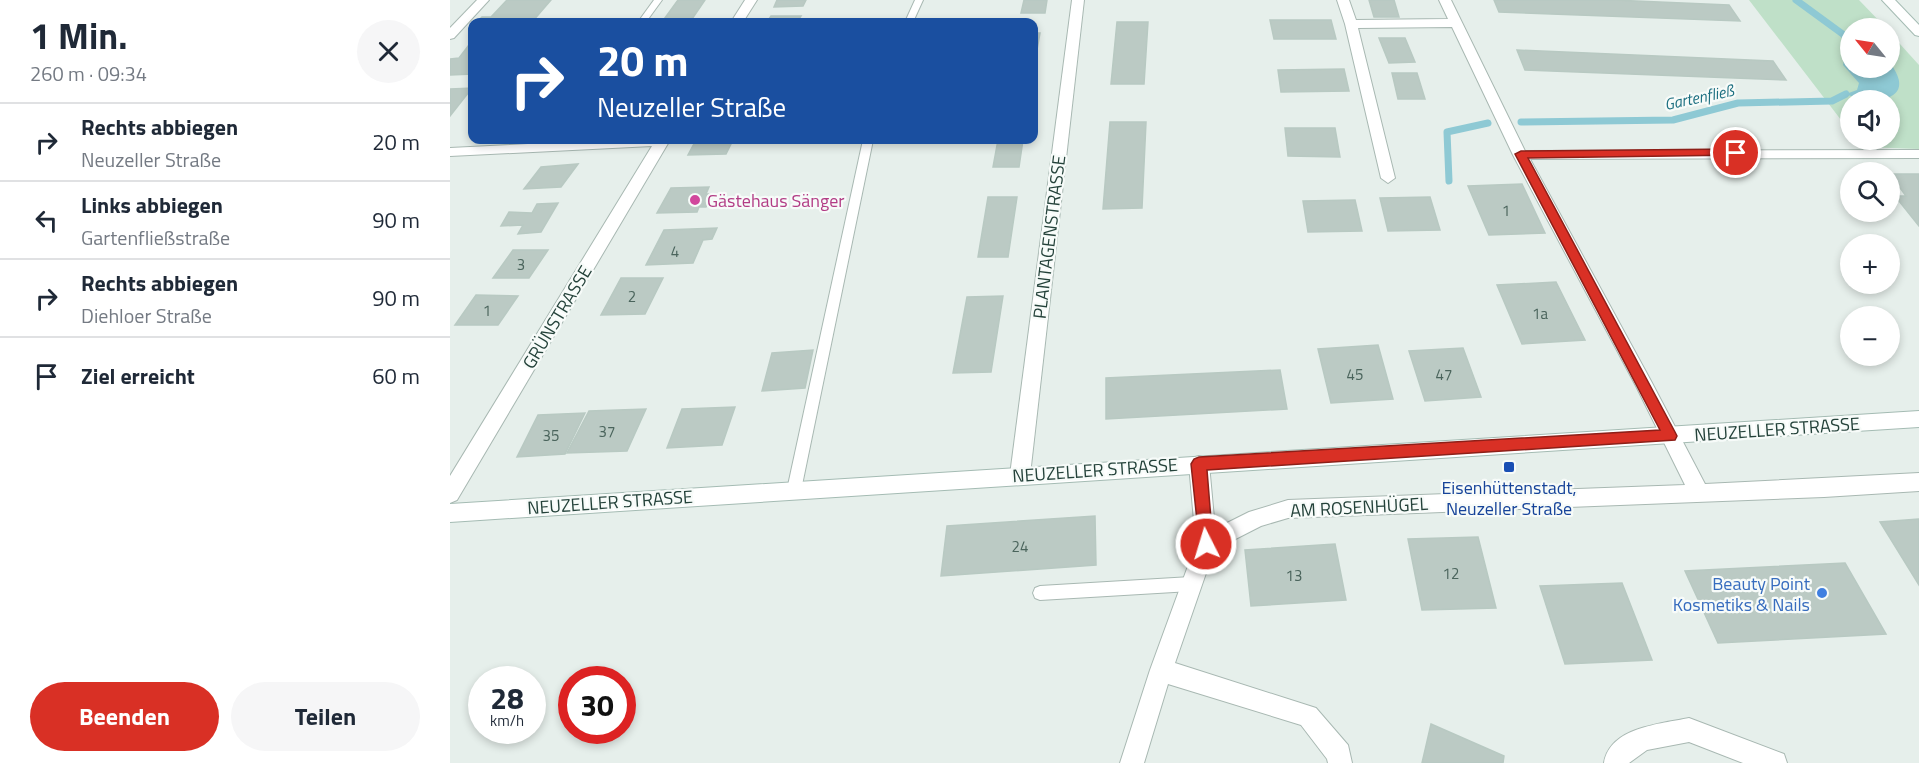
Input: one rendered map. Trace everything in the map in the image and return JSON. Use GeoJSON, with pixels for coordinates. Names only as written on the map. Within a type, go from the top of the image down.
{"type":"FeatureCollection","features":[{"type":"Feature","properties":{"kind":"street"},"geometry":{"type":"LineString","coordinates":[[450,35],[483,0]]}},
{"type":"Feature","properties":{"kind":"street"},"geometry":{"type":"LineString","coordinates":[[739,18],[751,0]]}},
{"type":"Feature","properties":{"kind":"street","name":"PLANTAGENSTRASSE"},"geometry":{"type":"LineString","coordinates":[[1020,475],[1078,0]]}},
{"type":"Feature","properties":{"kind":"street"},"geometry":{"type":"LineString","coordinates":[[1343,0],[1351,24],[1388,178]]}},
{"type":"Feature","properties":{"kind":"street"},"geometry":{"type":"LineString","coordinates":[[1445,0],[1521,154],[1699,493]]}},
{"type":"Feature","properties":{"kind":"street"},"geometry":{"type":"LineString","coordinates":[[1888,0],[1919,32]]}},
{"type":"Feature","properties":{"kind":"street"},"geometry":{"type":"LineString","coordinates":[[1351,24],[1456,23]]}},
{"type":"Feature","properties":{"kind":"street"},"geometry":{"type":"LineString","coordinates":[[450,152],[592,144]]}},
{"type":"Feature","properties":{"kind":"street","name":"GRÜNSTRASSE"},"geometry":{"type":"LineString","coordinates":[[450,494],[661,144]]}},
{"type":"Feature","properties":{"kind":"street"},"geometry":{"type":"LineString","coordinates":[[1521,154],[1919,154]]}},
{"type":"Feature","properties":{"kind":"street","name":"NEUZELLER STRASSE"},"geometry":{"type":"LineString","coordinates":[[450,513],[1919,419]]}},
{"type":"Feature","properties":{"kind":"street"},"geometry":{"type":"LineString","coordinates":[[1132,763],[1161,670],[1206,544],[1199,464]]}},
{"type":"Feature","properties":{"kind":"street","name":"AM ROSENHÜGEL"},"geometry":{"type":"LineString","coordinates":[[1206,544],[1256,519],[1288,509],[1919,482]]}},
{"type":"Feature","properties":{"kind":"street"},"geometry":{"type":"LineString","coordinates":[[1161,670],[1308,716],[1339,754],[1340,763]]}},
{"type":"Feature","properties":{"kind":"street"},"geometry":{"type":"LineString","coordinates":[[1616,763],[1617,757],[1642,739],[1689,730],[1775,763]]}},
{"type":"Feature","properties":{"kind":"lane"},"geometry":{"type":"LineString","coordinates":[[645,18],[658,0]]}},
{"type":"Feature","properties":{"kind":"lane"},"geometry":{"type":"LineString","coordinates":[[911,18],[919,0]]}},
{"type":"Feature","properties":{"kind":"lane"},"geometry":{"type":"LineString","coordinates":[[794,490],[867,144]]}},
{"type":"Feature","properties":{"kind":"lane"},"geometry":{"type":"LineString","coordinates":[[1040,593],[1191,584]]}},
{"type":"Feature","properties":{"kind":"green space"},"geometry":{"type":"Polygon","coordinates":[[[1749,0],[1859,0],[1876,18],[1840,18],[1840,78],[1900,78],[1900,44],[1919,65],[1919,149],[1900,148],[1900,90],[1840,90],[1840,119],[1749,0]]]}},
{"type":"Feature","properties":{"kind":"water"},"geometry":{"type":"Polygon","coordinates":[[[1855,78],[1898,78],[1899,86],[1897,90],[1857,90],[1859,83],[1855,78]]]}},
{"type":"Feature","properties":{"kind":"building"},"geometry":{"type":"Polygon","coordinates":[[[507,0],[551,0],[535,18],[481,18],[491,17],[507,0]]]}},
{"type":"Feature","properties":{"kind":"building"},"geometry":{"type":"Polygon","coordinates":[[[678,0],[705,0],[693,18],[665,18],[678,0]]]}},
{"type":"Feature","properties":{"kind":"building"},"geometry":{"type":"Polygon","coordinates":[[[777,0],[806,0],[803,6],[774,7],[777,0]]]}},
{"type":"Feature","properties":{"kind":"building"},"geometry":{"type":"Polygon","coordinates":[[[1024,0],[1047,0],[1045,13],[1021,13],[1024,0]]]}},
{"type":"Feature","properties":{"kind":"building"},"geometry":{"type":"Polygon","coordinates":[[[1369,0],[1394,0],[1399,17],[1374,17],[1369,0]]]}},
{"type":"Feature","properties":{"kind":"building"},"geometry":{"type":"Polygon","coordinates":[[[1494,0],[1613,0],[1729,5],[1740,21],[1499,12],[1494,0]]]}},
{"type":"Feature","properties":{"kind":"building"},"geometry":{"type":"Polygon","coordinates":[[[771,16],[801,16],[800,18],[770,18],[771,16]]]}},
{"type":"Feature","properties":{"kind":"building"},"geometry":{"type":"Polygon","coordinates":[[[1270,20],[1331,20],[1336,39],[1274,39],[1270,20]]]}},
{"type":"Feature","properties":{"kind":"building"},"geometry":{"type":"Polygon","coordinates":[[[1117,22],[1148,22],[1144,84],[1111,84],[1117,22]]]}},
{"type":"Feature","properties":{"kind":"building"},"geometry":{"type":"Polygon","coordinates":[[[1379,38],[1405,38],[1415,62],[1389,63],[1379,38]]]}},
{"type":"Feature","properties":{"kind":"building"},"geometry":{"type":"Polygon","coordinates":[[[468,46],[468,74],[450,75],[450,59],[459,58],[468,46]]]}},
{"type":"Feature","properties":{"kind":"building"},"geometry":{"type":"Polygon","coordinates":[[[1517,50],[1773,61],[1786,80],[1525,70],[1517,50]]]}},
{"type":"Feature","properties":{"kind":"building"},"geometry":{"type":"Polygon","coordinates":[[[1344,69],[1349,91],[1281,92],[1278,70],[1344,69]]]}},
{"type":"Feature","properties":{"kind":"building"},"geometry":{"type":"Polygon","coordinates":[[[1392,73],[1417,73],[1425,99],[1398,99],[1392,73]]]}},
{"type":"Feature","properties":{"kind":"building"},"geometry":{"type":"Polygon","coordinates":[[[468,88],[468,93],[450,116],[450,89],[468,88]]]}},
{"type":"Feature","properties":{"kind":"building"},"geometry":{"type":"Polygon","coordinates":[[[1110,122],[1146,122],[1142,208],[1103,209],[1110,122]]]}},
{"type":"Feature","properties":{"kind":"building"},"geometry":{"type":"Polygon","coordinates":[[[1285,128],[1335,128],[1340,157],[1288,156],[1285,128]]]}},
{"type":"Feature","properties":{"kind":"building"},"geometry":{"type":"Polygon","coordinates":[[[694,144],[731,144],[726,154],[688,155],[694,144]]]}},
{"type":"Feature","properties":{"kind":"building"},"geometry":{"type":"Polygon","coordinates":[[[997,144],[1022,144],[1019,167],[993,167],[997,144]]]}},
{"type":"Feature","properties":{"kind":"building"},"geometry":{"type":"Polygon","coordinates":[[[578,164],[561,187],[524,189],[541,167],[578,164]]]}},
{"type":"Feature","properties":{"kind":"building"},"geometry":{"type":"Polygon","coordinates":[[[1900,174],[1919,174],[1919,226],[1900,202],[1900,196],[1906,196],[1900,188],[1900,174]]]}},
{"type":"Feature","properties":{"kind":"building"},"geometry":{"type":"Polygon","coordinates":[[[1522,184],[1545,233],[1489,235],[1468,186],[1522,184]]]}},
{"type":"Feature","properties":{"kind":"building"},"geometry":{"type":"Polygon","coordinates":[[[709,187],[706,194],[713,194],[706,207],[699,207],[697,212],[657,213],[671,188],[709,187]]]}},
{"type":"Feature","properties":{"kind":"building"},"geometry":{"type":"Polygon","coordinates":[[[988,197],[1017,197],[1008,257],[978,257],[988,197]]]}},
{"type":"Feature","properties":{"kind":"building"},"geometry":{"type":"Polygon","coordinates":[[[1430,197],[1440,230],[1388,231],[1380,198],[1430,197]]]}},
{"type":"Feature","properties":{"kind":"building"},"geometry":{"type":"Polygon","coordinates":[[[1355,200],[1362,231],[1308,232],[1303,201],[1355,200]]]}},
{"type":"Feature","properties":{"kind":"building"},"geometry":{"type":"Polygon","coordinates":[[[558,203],[541,232],[518,234],[523,225],[501,226],[509,212],[532,213],[537,204],[558,203]]]}},
{"type":"Feature","properties":{"kind":"building"},"geometry":{"type":"Polygon","coordinates":[[[717,228],[712,239],[703,240],[693,263],[646,265],[664,230],[717,228]]]}},
{"type":"Feature","properties":{"kind":"building"},"geometry":{"type":"Polygon","coordinates":[[[513,250],[548,250],[529,278],[493,278],[513,250]]]}},
{"type":"Feature","properties":{"kind":"building"},"geometry":{"type":"Polygon","coordinates":[[[621,278],[663,278],[645,314],[601,315],[621,278]]]}},
{"type":"Feature","properties":{"kind":"building"},"geometry":{"type":"Polygon","coordinates":[[[1556,282],[1585,340],[1522,344],[1497,285],[1556,282]]]}},
{"type":"Feature","properties":{"kind":"building"},"geometry":{"type":"Polygon","coordinates":[[[476,295],[518,296],[498,325],[455,325],[476,295]]]}},
{"type":"Feature","properties":{"kind":"building"},"geometry":{"type":"Polygon","coordinates":[[[1003,296],[991,372],[953,373],[967,297],[1003,296]]]}},
{"type":"Feature","properties":{"kind":"building"},"geometry":{"type":"Polygon","coordinates":[[[1378,345],[1393,399],[1331,403],[1318,349],[1378,345]]]}},
{"type":"Feature","properties":{"kind":"building"},"geometry":{"type":"Polygon","coordinates":[[[1463,348],[1481,397],[1425,401],[1409,351],[1463,348]]]}},
{"type":"Feature","properties":{"kind":"building"},"geometry":{"type":"Polygon","coordinates":[[[813,350],[805,388],[762,391],[772,353],[813,350]]]}},
{"type":"Feature","properties":{"kind":"building"},"geometry":{"type":"Polygon","coordinates":[[[1280,370],[1287,409],[1106,419],[1106,378],[1280,370]]]}},
{"type":"Feature","properties":{"kind":"building"},"geometry":{"type":"Polygon","coordinates":[[[735,407],[722,445],[667,448],[682,409],[735,407]]]}},
{"type":"Feature","properties":{"kind":"building"},"geometry":{"type":"Polygon","coordinates":[[[646,409],[627,451],[567,453],[589,411],[646,409]]]}},
{"type":"Feature","properties":{"kind":"building"},"geometry":{"type":"Polygon","coordinates":[[[585,413],[565,454],[517,457],[538,415],[585,413]]]}},
{"type":"Feature","properties":{"kind":"building"},"geometry":{"type":"Polygon","coordinates":[[[1095,516],[1096,565],[941,576],[947,526],[1095,516]]]}},
{"type":"Feature","properties":{"kind":"building"},"geometry":{"type":"Polygon","coordinates":[[[1919,519],[1919,585],[1880,522],[1919,519]]]}},
{"type":"Feature","properties":{"kind":"building"},"geometry":{"type":"Polygon","coordinates":[[[1478,537],[1496,608],[1422,610],[1408,539],[1478,537]]]}},
{"type":"Feature","properties":{"kind":"building"},"geometry":{"type":"Polygon","coordinates":[[[1335,544],[1346,600],[1251,606],[1245,550],[1335,544]]]}},
{"type":"Feature","properties":{"kind":"building"},"geometry":{"type":"Polygon","coordinates":[[[1845,563],[1886,634],[1718,643],[1685,571],[1845,563]]]}},
{"type":"Feature","properties":{"kind":"building"},"geometry":{"type":"Polygon","coordinates":[[[1622,583],[1652,660],[1565,664],[1540,586],[1622,583]]]}},
{"type":"Feature","properties":{"kind":"building"},"geometry":{"type":"Polygon","coordinates":[[[1431,724],[1504,756],[1503,763],[1422,763],[1431,724]]]}},
{"type":"Feature","properties":{"kind":"waterway","name":"Gartenfließ"},"geometry":{"type":"LineString","coordinates":[[1796,0],[1840,32]]}},
{"type":"Feature","properties":{"kind":"waterway","name":"Gartenfließ"},"geometry":{"type":"LineString","coordinates":[[1521,122],[1673,120],[1738,103],[1832,101],[1840,97]]}},
{"type":"Feature","properties":{"kind":"waterway","name":"Gartenfließ"},"geometry":{"type":"LineString","coordinates":[[1449,181],[1447,132],[1488,123]]}},
{"type":"Feature","properties":{"kind":"place","name":"Gästehaus Sänger"},"geometry":{"type":"Point","coordinates":[695,200]}},
{"type":"Feature","properties":{"kind":"place","name":"Eisenhüttenstadt, Neuzeller Straße"},"geometry":{"type":"Point","coordinates":[1509,467]}},
{"type":"Feature","properties":{"kind":"place","name":"Beauty Point Kosmetiks & Nails"},"geometry":{"type":"Point","coordinates":[1822,593]}},
{"type":"Feature","properties":{"kind":"route"},"geometry":{"type":"LineString","coordinates":[[1206,544],[1199,464],[1670,436],[1521,154],[1736,153]]}}]}
